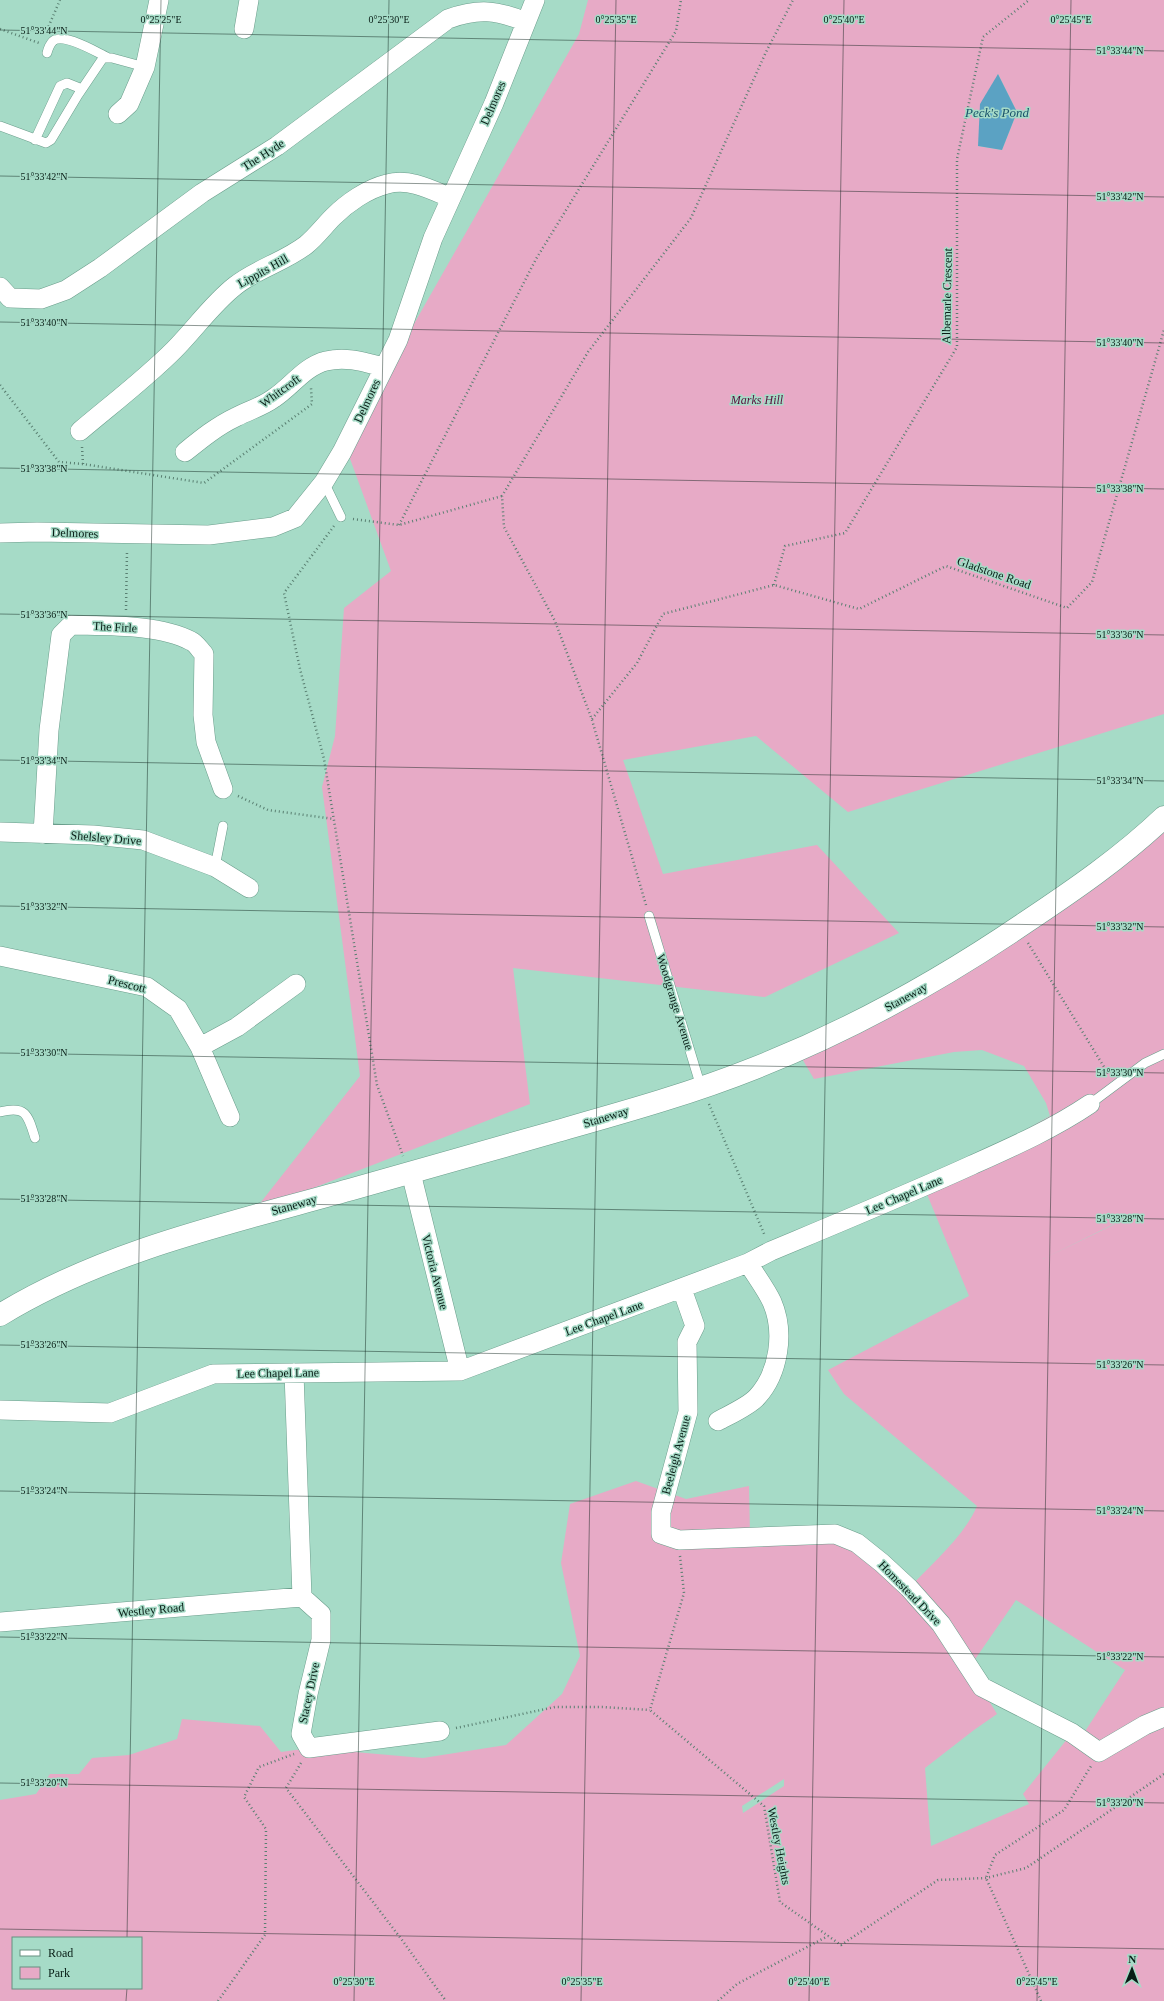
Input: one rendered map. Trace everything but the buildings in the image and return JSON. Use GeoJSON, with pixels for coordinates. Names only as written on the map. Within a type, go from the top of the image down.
{"type":"FeatureCollection","features":[{"type":"Feature","properties":{"kind":"main road","name":"Staneway"},"geometry":{"type":"LineString","coordinates":[[0,1315],[68,1280],[133,1253],[593,1121],[701,1088],[797,1050],[876,1013],[955,969],[1085,882],[1164,817]]}},
{"type":"Feature","properties":{"kind":"street"},"geometry":{"type":"LineString","coordinates":[[118,114],[129,104],[145,67],[159,0]]}},
{"type":"Feature","properties":{"kind":"street"},"geometry":{"type":"LineString","coordinates":[[244,29],[249,0]]}},
{"type":"Feature","properties":{"kind":"street","name":"Delmores"},"geometry":{"type":"LineString","coordinates":[[0,533],[37,532],[209,535],[273,527],[295,518],[324,482],[342,452],[398,340],[433,238],[494,103],[535,0]]}},
{"type":"Feature","properties":{"kind":"street","name":"The Hyde"},"geometry":{"type":"LineString","coordinates":[[0,287],[10,298],[41,299],[66,290],[100,268],[202,193],[277,146],[448,19],[464,13],[485,11],[506,14],[526,22]]}},
{"type":"Feature","properties":{"kind":"street","name":"Lippits Hill"},"geometry":{"type":"LineString","coordinates":[[80,430],[156,367],[198,324],[213,306],[234,286],[250,275],[288,257],[306,245],[347,204],[385,184],[400,181],[419,185],[451,198]]}},
{"type":"Feature","properties":{"kind":"street","name":"Whitcroft"},"geometry":{"type":"LineString","coordinates":[[185,452],[213,429],[236,416],[266,403],[311,368],[325,361],[340,359],[360,360],[383,368]]}},
{"type":"Feature","properties":{"kind":"street","name":"The Firle"},"geometry":{"type":"LineString","coordinates":[[43,834],[49,730],[61,635],[71,625],[126,626],[162,632],[192,641],[204,654],[203,716],[206,742],[224,789]]}},
{"type":"Feature","properties":{"kind":"street","name":"Shelsley Drive"},"geometry":{"type":"LineString","coordinates":[[0,832],[93,835],[143,840],[215,867],[249,888]]}},
{"type":"Feature","properties":{"kind":"street","name":"Prescott"},"geometry":{"type":"LineString","coordinates":[[0,956],[147,987],[178,1009],[200,1047],[230,1117]]}},
{"type":"Feature","properties":{"kind":"street"},"geometry":{"type":"LineString","coordinates":[[200,1047],[236,1026],[296,984]]}},
{"type":"Feature","properties":{"kind":"street","name":"Lee Chapel Lane"},"geometry":{"type":"LineString","coordinates":[[0,1410],[110,1413],[213,1374],[460,1370],[682,1289],[748,1263],[771,1251],[924,1187],[1024,1142],[1064,1122],[1090,1104]]}},
{"type":"Feature","properties":{"kind":"street","name":"Victoria Avenue"},"geometry":{"type":"LineString","coordinates":[[411,1172],[460,1370]]}},
{"type":"Feature","properties":{"kind":"street"},"geometry":{"type":"LineString","coordinates":[[718,1421],[756,1398],[773,1372],[779,1340],[778,1321],[772,1302],[748,1263]]}},
{"type":"Feature","properties":{"kind":"street","name":"Beeleigh Avenue"},"geometry":{"type":"LineString","coordinates":[[679,1540],[661,1534],[661,1519],[668,1481],[688,1412],[687,1342],[695,1326],[682,1289]]}},
{"type":"Feature","properties":{"kind":"street"},"geometry":{"type":"LineString","coordinates":[[294,1373],[302,1597]]}},
{"type":"Feature","properties":{"kind":"street","name":"Homestead Drive"},"geometry":{"type":"LineString","coordinates":[[679,1540],[835,1534],[858,1543],[909,1588],[941,1624],[982,1687],[1072,1733],[1099,1752]]}},
{"type":"Feature","properties":{"kind":"street","name":"Westley Road"},"geometry":{"type":"LineString","coordinates":[[0,1622],[302,1597]]}},
{"type":"Feature","properties":{"kind":"street","name":"Stacey Drive"},"geometry":{"type":"LineString","coordinates":[[302,1597],[322,1614],[321,1640],[308,1694],[301,1734],[309,1748]]}},
{"type":"Feature","properties":{"kind":"street"},"geometry":{"type":"LineString","coordinates":[[1099,1752],[1145,1725],[1164,1717]]}},
{"type":"Feature","properties":{"kind":"street"},"geometry":{"type":"LineString","coordinates":[[309,1748],[440,1731]]}},
{"type":"Feature","properties":{"kind":"lane"},"geometry":{"type":"LineString","coordinates":[[47,53],[53,41],[58,39],[88,47],[107,58],[145,67]]}},
{"type":"Feature","properties":{"kind":"lane"},"geometry":{"type":"LineString","coordinates":[[0,126],[35,140],[46,143],[51,140],[100,62],[107,58]]}},
{"type":"Feature","properties":{"kind":"lane"},"geometry":{"type":"LineString","coordinates":[[35,140],[60,86],[66,83],[82,89]]}},
{"type":"Feature","properties":{"kind":"lane"},"geometry":{"type":"LineString","coordinates":[[324,482],[341,517]]}},
{"type":"Feature","properties":{"kind":"lane"},"geometry":{"type":"LineString","coordinates":[[215,867],[223,826]]}},
{"type":"Feature","properties":{"kind":"lane","name":"Woodgrange Avenue"},"geometry":{"type":"LineString","coordinates":[[649,916],[701,1088]]}},
{"type":"Feature","properties":{"kind":"lane","name":"Lee Chapel Lane"},"geometry":{"type":"LineString","coordinates":[[1090,1104],[1145,1063],[1164,1054]]}},
{"type":"Feature","properties":{"kind":"lane"},"geometry":{"type":"LineString","coordinates":[[0,1112],[12,1109],[22,1111],[29,1119],[34,1138]]}},
{"type":"Feature","properties":{"kind":"path"},"geometry":{"type":"LineString","coordinates":[[46,31],[60,0]]}},
{"type":"Feature","properties":{"kind":"path"},"geometry":{"type":"LineString","coordinates":[[399,526],[536,260],[676,31],[681,0]]}},
{"type":"Feature","properties":{"kind":"path"},"geometry":{"type":"LineString","coordinates":[[649,916],[592,720],[555,622],[504,527],[502,496],[588,352],[691,218],[766,52],[793,0]]}},
{"type":"Feature","properties":{"kind":"path","name":"Albemarle Crescent"},"geometry":{"type":"LineString","coordinates":[[774,585],[785,546],[845,533],[957,347],[956,159],[983,37],[1029,0]]}},
{"type":"Feature","properties":{"kind":"path"},"geometry":{"type":"LineString","coordinates":[[0,29],[40,44],[43,38]]}},
{"type":"Feature","properties":{"kind":"path","name":"Gladstone Road"},"geometry":{"type":"LineString","coordinates":[[774,585],[859,609],[946,566],[1067,608],[1092,582],[1164,330]]}},
{"type":"Feature","properties":{"kind":"path"},"geometry":{"type":"LineString","coordinates":[[0,385],[59,462],[84,464]]}},
{"type":"Feature","properties":{"kind":"path"},"geometry":{"type":"LineString","coordinates":[[395,1139],[377,1085],[324,759],[300,669],[284,593],[341,517],[399,526],[502,496]]}},
{"type":"Feature","properties":{"kind":"path"},"geometry":{"type":"LineString","coordinates":[[126,626],[127,534]]}},
{"type":"Feature","properties":{"kind":"path"},"geometry":{"type":"LineString","coordinates":[[592,720],[637,663],[663,614],[774,585]]}},
{"type":"Feature","properties":{"kind":"path"},"geometry":{"type":"LineString","coordinates":[[224,789],[268,810],[334,819]]}},
{"type":"Feature","properties":{"kind":"path"},"geometry":{"type":"LineString","coordinates":[[1018,927],[1116,1086]]}},
{"type":"Feature","properties":{"kind":"path"},"geometry":{"type":"LineString","coordinates":[[701,1088],[771,1251]]}},
{"type":"Feature","properties":{"kind":"path"},"geometry":{"type":"LineString","coordinates":[[440,1731],[556,1707],[602,1707],[650,1710],[684,1593],[679,1540]]}},
{"type":"Feature","properties":{"kind":"path","name":"Westley Heights"},"geometry":{"type":"LineString","coordinates":[[650,1710],[764,1806],[780,1902],[841,1945],[938,1880],[986,1878],[1026,1868],[1164,1774]]}},
{"type":"Feature","properties":{"kind":"path"},"geometry":{"type":"LineString","coordinates":[[218,2001],[265,1935],[266,1829],[244,1796],[259,1767],[309,1748]]}},
{"type":"Feature","properties":{"kind":"path"},"geometry":{"type":"LineString","coordinates":[[309,1748],[286,1788],[402,1940],[446,2001]]}},
{"type":"Feature","properties":{"kind":"path"},"geometry":{"type":"LineString","coordinates":[[1040,2001],[986,1878],[995,1855],[1064,1810],[1099,1752]]}},
{"type":"Feature","properties":{"kind":"path"},"geometry":{"type":"LineString","coordinates":[[718,2001],[737,1984],[828,1936]]}},
{"type":"Feature","properties":{"kind":"green space","name":"Marks Hill"},"geometry":{"type":"Polygon","coordinates":[[[588,0],[1164,0],[1164,714],[848,812],[756,736],[623,760],[663,874],[817,845],[899,933],[765,997],[513,968],[530,1104],[254,1211],[360,1076],[322,787],[335,736],[344,608],[391,571],[345,445],[579,34],[588,0]],[[998,74],[978,146],[1002,150],[1017,112],[998,74]]]}},
{"type":"Feature","properties":{"kind":"green space"},"geometry":{"type":"Polygon","coordinates":[[[1164,817],[1164,2001],[0,2001],[0,1800],[36,1794],[50,1774],[79,1774],[92,1758],[129,1755],[177,1739],[182,1719],[260,1726],[281,1752],[309,1748],[423,1758],[506,1745],[562,1694],[580,1656],[561,1563],[570,1504],[636,1481],[686,1499],[749,1486],[750,1537],[835,1534],[909,1588],[956,1539],[972,1517],[977,1506],[844,1394],[828,1370],[969,1296],[924,1187],[1050,1116],[1046,1103],[1024,1066],[982,1050],[954,1052],[814,1079],[797,1050],[876,1013],[1164,817]],[[1114,1224],[1043,1259],[1115,1224],[1114,1224]],[[1016,1600],[969,1668],[997,1714],[925,1768],[931,1846],[1029,1804],[1023,1794],[1072,1733],[1080,1739],[1125,1670],[1016,1600]],[[784,1779],[742,1806],[743,1813],[784,1786],[784,1779]]]}},
{"type":"Feature","properties":{"kind":"water","name":"Peck's Pond"},"geometry":{"type":"Polygon","coordinates":[[[998,74],[1017,112],[1002,150],[978,146],[980,104],[998,74]]]}}]}
